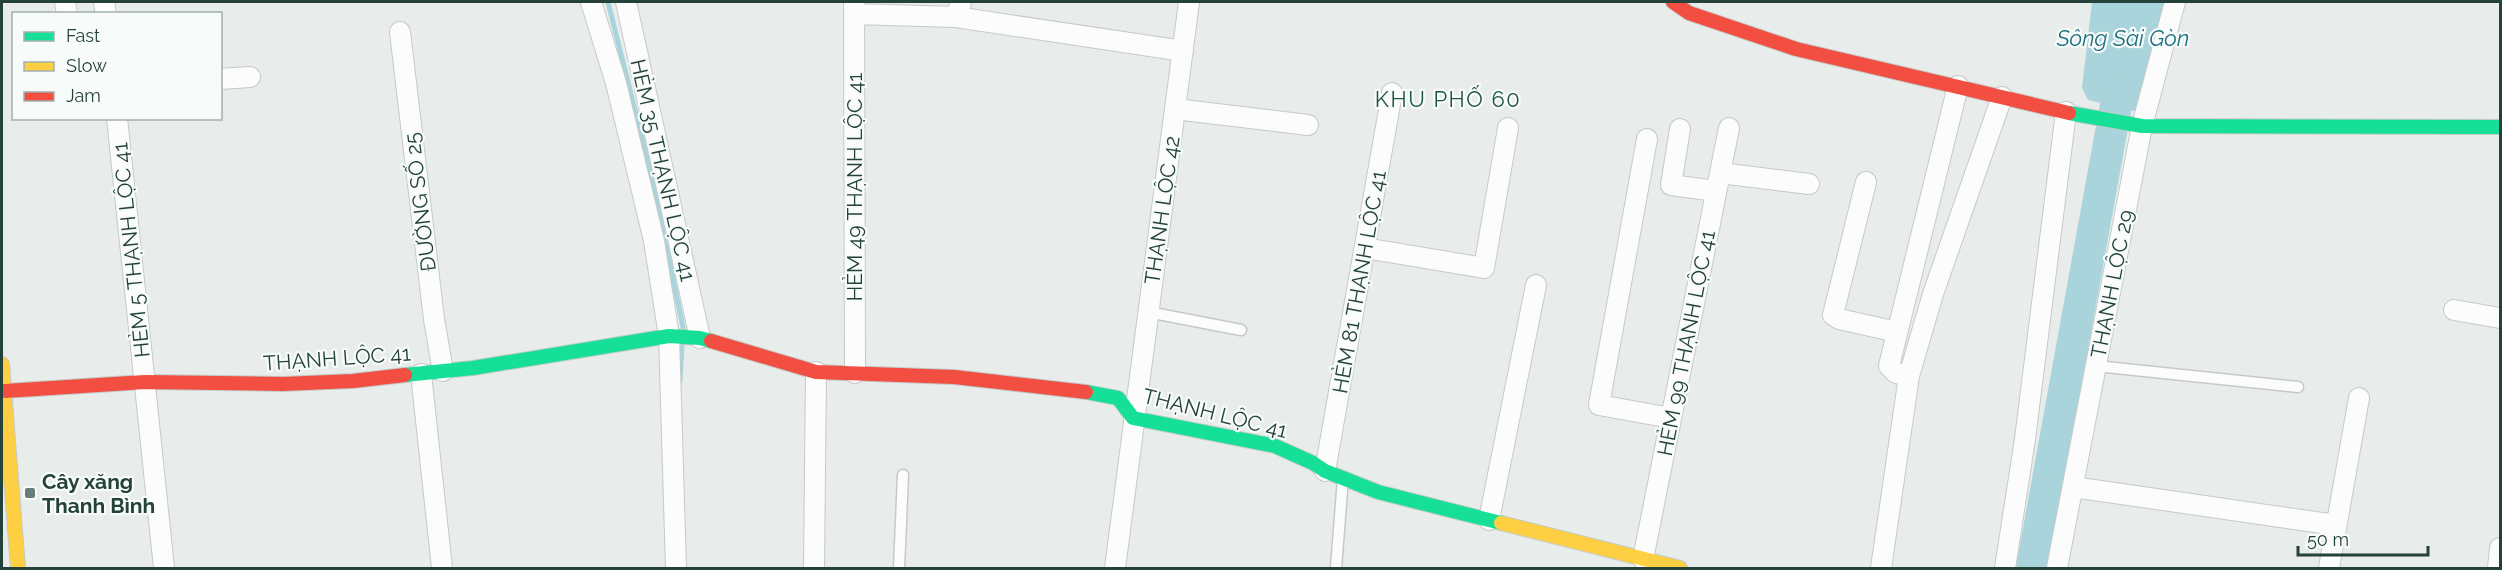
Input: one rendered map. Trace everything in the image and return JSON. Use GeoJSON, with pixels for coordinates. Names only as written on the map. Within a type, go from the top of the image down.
{"type":"FeatureCollection","features":[{"type":"Feature","properties":{"kind":"street"},"geometry":{"type":"LineString","coordinates":[[591,2],[616,83],[654,241],[669,336],[676,568]]}},
{"type":"Feature","properties":{"kind":"street","name":"HẺM 35 THẠNH LỘC 41"},"geometry":{"type":"LineString","coordinates":[[626,2],[700,338]]}},
{"type":"Feature","properties":{"kind":"street","name":"THẠNH LỘC 42"},"geometry":{"type":"LineString","coordinates":[[1115,568],[1189,2]]}},
{"type":"Feature","properties":{"kind":"street"},"geometry":{"type":"LineString","coordinates":[[1673,2],[1689,13],[1796,49],[2070,113],[2142,126],[2500,127]]}},
{"type":"Feature","properties":{"kind":"street","name":"THẠNH LỘC 29"},"geometry":{"type":"LineString","coordinates":[[2058,568],[2142,126],[2175,2]]}},
{"type":"Feature","properties":{"kind":"street"},"geometry":{"type":"LineString","coordinates":[[854,8],[958,9],[1183,51]]}},
{"type":"Feature","properties":{"kind":"street","name":"HẺM 49 THẠNH LỘC 41"},"geometry":{"type":"LineString","coordinates":[[854,8],[855,373]]}},
{"type":"Feature","properties":{"kind":"street","name":"ĐƯỜNG SỐ 25"},"geometry":{"type":"LineString","coordinates":[[400,32],[434,319],[443,371]]}},
{"type":"Feature","properties":{"kind":"street"},"geometry":{"type":"LineString","coordinates":[[222,79],[250,77]]}},
{"type":"Feature","properties":{"kind":"street"},"geometry":{"type":"LineString","coordinates":[[1909,376],[1896,373],[1889,366],[1958,86]]}},
{"type":"Feature","properties":{"kind":"street","name":"HẺM 81 THẠNH LỘC 41"},"geometry":{"type":"LineString","coordinates":[[1334,475],[1365,248],[1392,93]]}},
{"type":"Feature","properties":{"kind":"street"},"geometry":{"type":"LineString","coordinates":[[1881,568],[1909,376],[1933,294],[2002,97]]}},
{"type":"Feature","properties":{"kind":"street"},"geometry":{"type":"LineString","coordinates":[[1175,109],[1308,125]]}},
{"type":"Feature","properties":{"kind":"street"},"geometry":{"type":"LineString","coordinates":[[2005,568],[2070,113]]}},
{"type":"Feature","properties":{"kind":"street","name":"HẺM 5 THẠNH LỘC 41"},"geometry":{"type":"LineString","coordinates":[[117,120],[164,568]]}},
{"type":"Feature","properties":{"kind":"street"},"geometry":{"type":"LineString","coordinates":[[1365,248],[1484,268],[1508,128]]}},
{"type":"Feature","properties":{"kind":"street","name":"HẺM 99 THẠNH LỘC 41"},"geometry":{"type":"LineString","coordinates":[[1643,559],[1729,128]]}},
{"type":"Feature","properties":{"kind":"street"},"geometry":{"type":"LineString","coordinates":[[1680,129],[1671,184],[1718,182],[1809,184]]}},
{"type":"Feature","properties":{"kind":"street"},"geometry":{"type":"LineString","coordinates":[[1647,140],[1599,405],[1671,418]]}},
{"type":"Feature","properties":{"kind":"street"},"geometry":{"type":"LineString","coordinates":[[1866,182],[1833,315],[1839,319],[1897,332]]}},
{"type":"Feature","properties":{"kind":"street"},"geometry":{"type":"LineString","coordinates":[[1489,520],[1536,285]]}},
{"type":"Feature","properties":{"kind":"street"},"geometry":{"type":"LineString","coordinates":[[2454,310],[2500,318]]}},
{"type":"Feature","properties":{"kind":"street","name":"THẠNH LỘC 41"},"geometry":{"type":"LineString","coordinates":[[4,397],[145,382],[283,384],[353,381],[443,371],[669,336],[700,338],[816,372],[954,376],[1076,390],[1118,398],[1133,418],[1275,446],[1334,475],[1378,492],[1680,568]]}},
{"type":"Feature","properties":{"kind":"street"},"geometry":{"type":"LineString","coordinates":[[2,364],[18,568]]}},
{"type":"Feature","properties":{"kind":"street"},"geometry":{"type":"LineString","coordinates":[[814,568],[816,372]]}},
{"type":"Feature","properties":{"kind":"street"},"geometry":{"type":"LineString","coordinates":[[421,374],[442,568]]}},
{"type":"Feature","properties":{"kind":"street"},"geometry":{"type":"LineString","coordinates":[[2329,568],[2359,398]]}},
{"type":"Feature","properties":{"kind":"street"},"geometry":{"type":"LineString","coordinates":[[2073,487],[2336,525]]}},
{"type":"Feature","properties":{"kind":"street"},"geometry":{"type":"LineString","coordinates":[[2498,568],[2500,548]]}},
{"type":"Feature","properties":{"kind":"lane"},"geometry":{"type":"LineString","coordinates":[[1148,312],[1241,330]]}},
{"type":"Feature","properties":{"kind":"lane"},"geometry":{"type":"LineString","coordinates":[[2096,366],[2298,387]]}},
{"type":"Feature","properties":{"kind":"lane"},"geometry":{"type":"LineString","coordinates":[[898,568],[903,475]]}},
{"type":"Feature","properties":{"kind":"lane"},"geometry":{"type":"LineString","coordinates":[[1334,475],[1336,568]]}},
{"type":"Feature","properties":{"kind":"water","name":"Sông Sài Gòn"},"geometry":{"type":"Polygon","coordinates":[[[2092,2],[2166,2],[2144,102],[2134,111],[2088,100],[2082,88],[2092,2]]]}},
{"type":"Feature","properties":{"kind":"waterway"},"geometry":{"type":"LineString","coordinates":[[608,2],[652,178],[683,327]]}},
{"type":"Feature","properties":{"kind":"waterway"},"geometry":{"type":"LineString","coordinates":[[2032,568],[2118,94]]}},
{"type":"Feature","properties":{"kind":"waterway"},"geometry":{"type":"LineString","coordinates":[[680,381],[682,345]]}},
{"type":"Feature","properties":{"kind":"traffic: fast"},"geometry":{"type":"LineString","coordinates":[[2069,113],[2142,126],[2500,127]]}},
{"type":"Feature","properties":{"kind":"traffic: fast"},"geometry":{"type":"LineString","coordinates":[[405,375],[473,368],[669,336],[711,341]]}},
{"type":"Feature","properties":{"kind":"traffic: fast"},"geometry":{"type":"LineString","coordinates":[[1086,392],[1118,398],[1133,418],[1275,446],[1325,471],[1378,492],[1501,523]]}},
{"type":"Feature","properties":{"kind":"traffic: slow"},"geometry":{"type":"LineString","coordinates":[[2,364],[18,568]]}},
{"type":"Feature","properties":{"kind":"traffic: slow"},"geometry":{"type":"LineString","coordinates":[[1501,523],[1680,568]]}},
{"type":"Feature","properties":{"kind":"traffic: jam"},"geometry":{"type":"LineString","coordinates":[[1673,2],[1689,13],[1796,49],[2069,113]]}},
{"type":"Feature","properties":{"kind":"traffic: jam"},"geometry":{"type":"LineString","coordinates":[[711,341],[816,372],[954,377],[1086,392]]}},
{"type":"Feature","properties":{"kind":"traffic: jam"},"geometry":{"type":"LineString","coordinates":[[5,391],[145,382],[283,384],[353,381],[405,375]]}},
{"type":"Feature","properties":{"kind":"place","name":"Cây xăng Thanh Bình"},"geometry":{"type":"Point","coordinates":[30,493]}},
{"type":"Feature","properties":{"kind":"district","name":"KHU PHỐ 60"},"geometry":{"type":"Point","coordinates":[1448,99]}}]}
